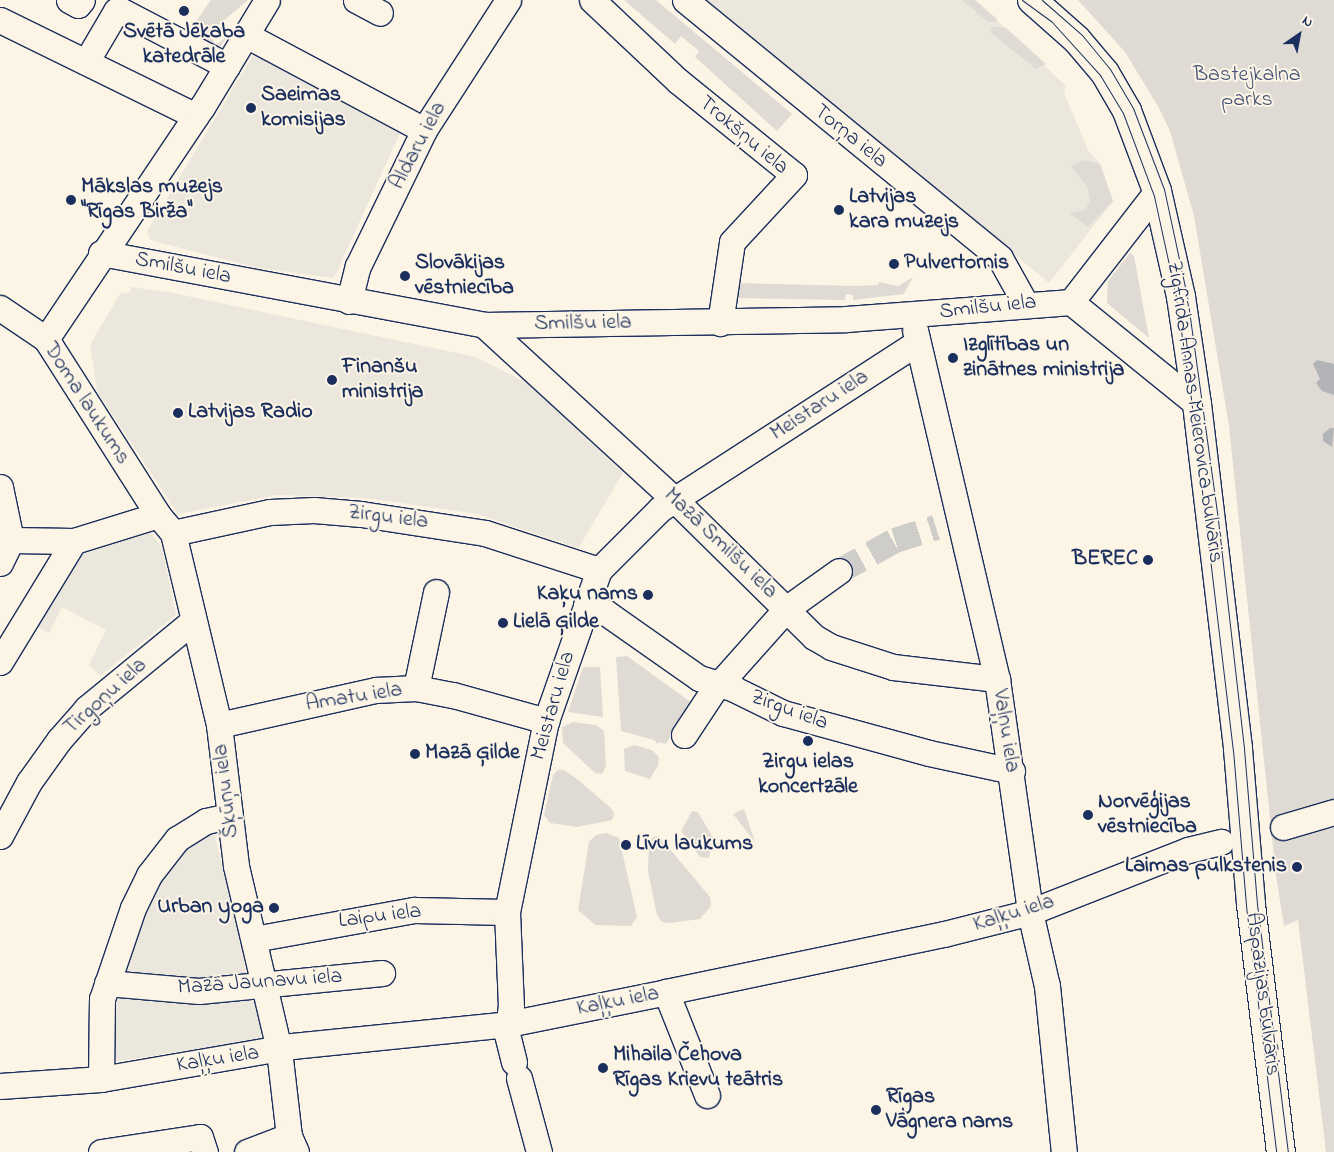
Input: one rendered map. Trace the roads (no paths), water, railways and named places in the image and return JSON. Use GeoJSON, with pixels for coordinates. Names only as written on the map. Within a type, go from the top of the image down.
{"type":"FeatureCollection","features":[{"type":"Feature","properties":{"kind":"street"},"geometry":{"type":"LineString","coordinates":[[69,0],[78,5],[82,0]]}},
{"type":"Feature","properties":{"kind":"street"},"geometry":{"type":"LineString","coordinates":[[46,339],[101,253],[196,116],[267,0]]}},
{"type":"Feature","properties":{"kind":"street"},"geometry":{"type":"LineString","coordinates":[[356,0],[380,14]]}},
{"type":"Feature","properties":{"kind":"street","name":"Aldaru iela"},"geometry":{"type":"LineString","coordinates":[[349,301],[358,266],[424,130],[508,0]]}},
{"type":"Feature","properties":{"kind":"street","name":"Trokšņu iela"},"geometry":{"type":"LineString","coordinates":[[592,0],[678,81],[794,175],[732,242],[720,323]]}},
{"type":"Feature","properties":{"kind":"street","name":"Torņa iela"},"geometry":{"type":"LineString","coordinates":[[685,0],[1000,258],[1025,304]]}},
{"type":"Feature","properties":{"kind":"street","name":"Zigfrīda Annas Meierovica bulvāris"},"geometry":{"type":"LineString","coordinates":[[1032,0],[1072,35],[1104,73],[1127,111],[1157,191],[1181,297],[1197,404],[1233,838]]}},
{"type":"Feature","properties":{"kind":"street"},"geometry":{"type":"LineString","coordinates":[[86,62],[116,11],[120,10],[227,66]]}},
{"type":"Feature","properties":{"kind":"street"},"geometry":{"type":"LineString","coordinates":[[0,20],[196,116]]}},
{"type":"Feature","properties":{"kind":"street"},"geometry":{"type":"LineString","coordinates":[[249,30],[424,130]]}},
{"type":"Feature","properties":{"kind":"street"},"geometry":{"type":"LineString","coordinates":[[1157,191],[1071,302],[1197,404]]}},
{"type":"Feature","properties":{"kind":"street","name":"Smilšu iela"},"geometry":{"type":"LineString","coordinates":[[101,253],[484,325],[720,323],[914,315],[1025,304],[1071,302]]}},
{"type":"Feature","properties":{"kind":"street","name":"Doma laukums"},"geometry":{"type":"LineString","coordinates":[[0,308],[46,339],[166,524]]}},
{"type":"Feature","properties":{"kind":"street","name":"Vaļņu iela"},"geometry":{"type":"LineString","coordinates":[[914,315],[916,344],[947,523],[997,679],[1012,771],[1019,843],[1030,912],[1046,986],[1064,1152]]}},
{"type":"Feature","properties":{"kind":"street","name":"Mazā Smilšu iela"},"geometry":{"type":"LineString","coordinates":[[484,325],[675,500],[814,637],[830,647],[893,667],[997,679]]}},
{"type":"Feature","properties":{"kind":"street","name":"Meistaru iela"},"geometry":{"type":"LineString","coordinates":[[539,1152],[507,1034],[507,912],[546,721],[599,570],[660,509],[916,344]]}},
{"type":"Feature","properties":{"kind":"street"},"geometry":{"type":"LineString","coordinates":[[0,487],[11,540],[0,563]]}},
{"type":"Feature","properties":{"kind":"street","name":"Zirgu iela"},"geometry":{"type":"LineString","coordinates":[[166,524],[270,512],[314,510],[352,513],[485,533],[599,570]]}},
{"type":"Feature","properties":{"kind":"street"},"geometry":{"type":"LineString","coordinates":[[11,540],[74,541],[166,524]]}},
{"type":"Feature","properties":{"kind":"street","name":"Šķūņu iela"},"geometry":{"type":"LineString","coordinates":[[166,524],[219,725],[236,866],[279,1050],[292,1144]]}},
{"type":"Feature","properties":{"kind":"street"},"geometry":{"type":"LineString","coordinates":[[0,662],[74,541]]}},
{"type":"Feature","properties":{"kind":"street"},"geometry":{"type":"LineString","coordinates":[[684,735],[720,684],[786,609],[839,571]]}},
{"type":"Feature","properties":{"kind":"street"},"geometry":{"type":"LineString","coordinates":[[416,688],[436,592]]}},
{"type":"Feature","properties":{"kind":"street","name":"Zirgu iela"},"geometry":{"type":"LineString","coordinates":[[586,605],[604,612],[700,678],[720,684],[783,713],[929,753],[1012,771]]}},
{"type":"Feature","properties":{"kind":"street","name":"Tirgoņu iela"},"geometry":{"type":"LineString","coordinates":[[3,831],[29,782],[59,740],[87,708],[193,621]]}},
{"type":"Feature","properties":{"kind":"street","name":"Amatu iela"},"geometry":{"type":"LineString","coordinates":[[219,725],[376,690],[416,688],[453,695],[546,721]]}},
{"type":"Feature","properties":{"kind":"street"},"geometry":{"type":"LineString","coordinates":[[1283,827],[1334,812]]}},
{"type":"Feature","properties":{"kind":"street"},"geometry":{"type":"LineString","coordinates":[[101,1079],[102,999],[133,908],[162,855],[192,828],[217,817],[229,816]]}},
{"type":"Feature","properties":{"kind":"street","name":"Kaļķu iela"},"geometry":{"type":"LineString","coordinates":[[0,1086],[101,1079],[279,1050],[508,1024],[944,934],[1030,912],[1196,848],[1233,838]]}},
{"type":"Feature","properties":{"kind":"street","name":"Aspazijas bulvāris"},"geometry":{"type":"LineString","coordinates":[[1233,838],[1251,905],[1281,1152]]}},
{"type":"Feature","properties":{"kind":"street","name":"Laipu iela"},"geometry":{"type":"LineString","coordinates":[[254,939],[414,910],[507,912]]}},
{"type":"Feature","properties":{"kind":"street","name":"Mazā Jaunavu iela"},"geometry":{"type":"LineString","coordinates":[[107,983],[199,991],[264,987],[382,974]]}},
{"type":"Feature","properties":{"kind":"street"},"geometry":{"type":"LineString","coordinates":[[666,992],[708,1095]]}},
{"type":"Feature","properties":{"kind":"street"},"geometry":{"type":"LineString","coordinates":[[101,1152],[127,1145],[200,1138],[205,1152]]}},
{"type":"Feature","properties":{"kind":"street"},"geometry":{"type":"LineString","coordinates":[[247,1152],[292,1144]]}},
{"type":"Feature","properties":{"kind":"tunnel"},"geometry":{"type":"LineString","coordinates":[[839,571],[895,540],[936,527]]}},
{"type":"Feature","properties":{"kind":"tram line"},"geometry":{"type":"LineString","coordinates":[[1022,0],[1052,22],[1100,75],[1123,113],[1154,196],[1176,297],[1191,399],[1233,750],[1246,906],[1276,1152]]}},
{"type":"Feature","properties":{"kind":"tram line"},"geometry":{"type":"LineString","coordinates":[[1042,0],[1082,35],[1110,69],[1133,108],[1164,189],[1187,296],[1218,520],[1244,749],[1257,904],[1288,1152]]}},
{"type":"Feature","properties":{"kind":"place","name":"Svētā Jēkaba katedrāle"},"geometry":{"type":"Point","coordinates":[184,11]}},
{"type":"Feature","properties":{"kind":"place","name":"Saeimas komisijas"},"geometry":{"type":"Point","coordinates":[251,108]}},
{"type":"Feature","properties":{"kind":"place","name":"Mākslas muzejs \"Rīgas Birža\""},"geometry":{"type":"Point","coordinates":[71,200]}},
{"type":"Feature","properties":{"kind":"place","name":"Latvijas kara muzejs"},"geometry":{"type":"Point","coordinates":[839,210]}},
{"type":"Feature","properties":{"kind":"place","name":"Pulvertornis"},"geometry":{"type":"Point","coordinates":[894,264]}},
{"type":"Feature","properties":{"kind":"place","name":"Slovākijas vēstniecība"},"geometry":{"type":"Point","coordinates":[405,276]}},
{"type":"Feature","properties":{"kind":"place","name":"Izglītības un zinātnes ministrija"},"geometry":{"type":"Point","coordinates":[953,358]}},
{"type":"Feature","properties":{"kind":"place","name":"Finanšu ministrija"},"geometry":{"type":"Point","coordinates":[332,380]}},
{"type":"Feature","properties":{"kind":"place","name":"Latvijas Radio"},"geometry":{"type":"Point","coordinates":[178,413]}},
{"type":"Feature","properties":{"kind":"place","name":"BEREC"},"geometry":{"type":"Point","coordinates":[1148,560]}},
{"type":"Feature","properties":{"kind":"place","name":"Kaķu nams"},"geometry":{"type":"Point","coordinates":[648,595]}},
{"type":"Feature","properties":{"kind":"place","name":"Lielā Ģilde"},"geometry":{"type":"Point","coordinates":[503,623]}},
{"type":"Feature","properties":{"kind":"place","name":"Zirgu ielas koncertzāle"},"geometry":{"type":"Point","coordinates":[808,741]}},
{"type":"Feature","properties":{"kind":"place","name":"Mazā Ģilde"},"geometry":{"type":"Point","coordinates":[415,754]}},
{"type":"Feature","properties":{"kind":"place","name":"Norvēģijas vēstniecība"},"geometry":{"type":"Point","coordinates":[1088,815]}},
{"type":"Feature","properties":{"kind":"place","name":"Līvu laukums"},"geometry":{"type":"Point","coordinates":[626,845]}},
{"type":"Feature","properties":{"kind":"place","name":"Laimas pulkstenis"},"geometry":{"type":"Point","coordinates":[1297,867]}},
{"type":"Feature","properties":{"kind":"place","name":"Urban yoga"},"geometry":{"type":"Point","coordinates":[274,908]}},
{"type":"Feature","properties":{"kind":"place","name":"Mihaila Čehova Rīgas Krievu teātris"},"geometry":{"type":"Point","coordinates":[603,1068]}},
{"type":"Feature","properties":{"kind":"place","name":"Rīgas Vāgnera nams"},"geometry":{"type":"Point","coordinates":[876,1110]}},
{"type":"Feature","properties":{"kind":"park label","name":"Bastejkalna parks"},"geometry":{"type":"Point","coordinates":[1247,88]}}]}
